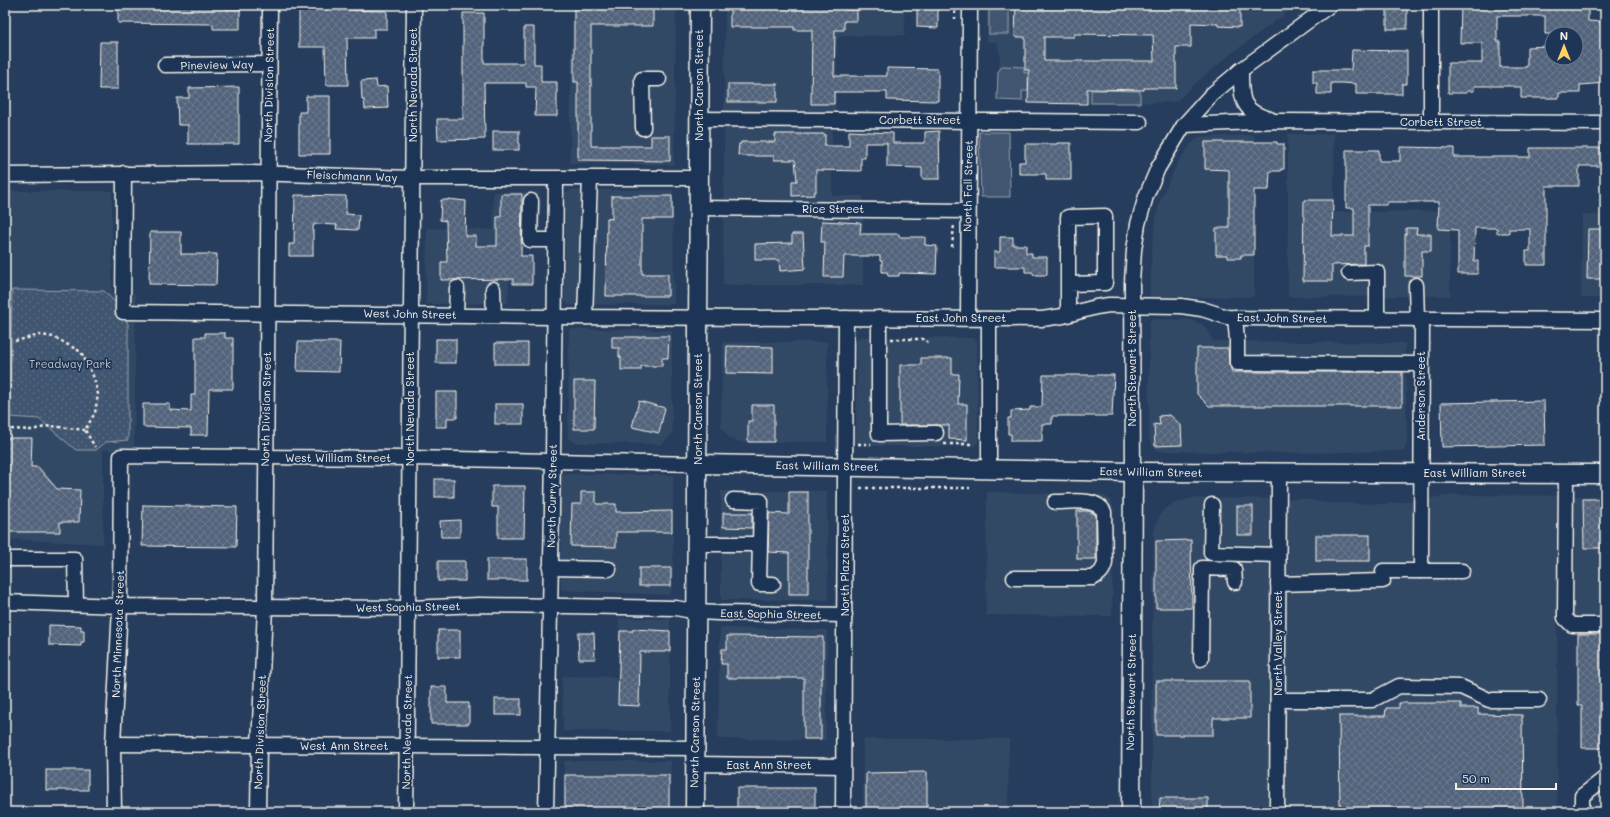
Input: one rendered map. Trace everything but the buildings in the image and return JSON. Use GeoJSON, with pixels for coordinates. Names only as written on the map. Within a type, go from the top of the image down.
{"type":"FeatureCollection","features":[{"type":"Feature","properties":{"kind":"main road","name":"North Carson Street"},"geometry":{"type":"LineString","coordinates":[[694,812],[697,612],[700,5]]}},
{"type":"Feature","properties":{"kind":"main road","name":"East William Street"},"geometry":{"type":"LineString","coordinates":[[698,464],[1133,472],[1421,472],[1605,474]]}},
{"type":"Feature","properties":{"kind":"main road","name":"North Stewart Street"},"geometry":{"type":"LineString","coordinates":[[1131,812],[1133,472]]}},
{"type":"Feature","properties":{"kind":"street","name":"North Division Street"},"geometry":{"type":"LineString","coordinates":[[258,812],[259,746],[265,607],[265,457],[270,5]]}},
{"type":"Feature","properties":{"kind":"street","name":"North Nevada Street"},"geometry":{"type":"LineString","coordinates":[[406,812],[408,746],[414,5]]}},
{"type":"Feature","properties":{"kind":"street","name":"North Fall Street"},"geometry":{"type":"LineString","coordinates":[[968,318],[970,5]]}},
{"type":"Feature","properties":{"kind":"street","name":"North Stewart Street"},"geometry":{"type":"LineString","coordinates":[[1133,472],[1132,305],[1134,250],[1138,224],[1146,196],[1158,168],[1184,125],[1211,96],[1241,70],[1330,5]]}},
{"type":"Feature","properties":{"kind":"street"},"geometry":{"type":"LineString","coordinates":[[1431,5],[1432,122]]}},
{"type":"Feature","properties":{"kind":"street","name":"Pineview Way"},"geometry":{"type":"LineString","coordinates":[[165,65],[269,64]]}},
{"type":"Feature","properties":{"kind":"street","name":"Corbett Street"},"geometry":{"type":"LineString","coordinates":[[1241,70],[1242,95],[1247,107],[1257,116],[1278,121]]}},
{"type":"Feature","properties":{"kind":"street"},"geometry":{"type":"LineString","coordinates":[[643,128],[642,79],[659,79]]}},
{"type":"Feature","properties":{"kind":"street","name":"Corbett Street"},"geometry":{"type":"LineString","coordinates":[[700,119],[1140,122]]}},
{"type":"Feature","properties":{"kind":"street","name":"Corbett Street"},"geometry":{"type":"LineString","coordinates":[[1184,125],[1278,121],[1605,123]]}},
{"type":"Feature","properties":{"kind":"street","name":"West John Street"},"geometry":{"type":"LineString","coordinates":[[124,173],[123,312],[411,314],[553,317],[698,317]]}},
{"type":"Feature","properties":{"kind":"street","name":"Fleischmann Way"},"geometry":{"type":"LineString","coordinates":[[5,175],[268,173],[412,178],[699,178]]}},
{"type":"Feature","properties":{"kind":"street","name":"North Curry Street"},"geometry":{"type":"LineString","coordinates":[[546,812],[546,746],[553,460],[553,317],[556,179]]}},
{"type":"Feature","properties":{"kind":"street"},"geometry":{"type":"LineString","coordinates":[[586,317],[590,179]]}},
{"type":"Feature","properties":{"kind":"street"},"geometry":{"type":"LineString","coordinates":[[531,201],[530,240],[554,240]]}},
{"type":"Feature","properties":{"kind":"street","name":"Rice Street"},"geometry":{"type":"LineString","coordinates":[[698,208],[968,211]]}},
{"type":"Feature","properties":{"kind":"street"},"geometry":{"type":"LineString","coordinates":[[1068,284],[1105,283],[1105,216],[1068,217],[1068,284],[1068,314]]}},
{"type":"Feature","properties":{"kind":"street"},"geometry":{"type":"LineString","coordinates":[[1349,273],[1377,272],[1377,319]]}},
{"type":"Feature","properties":{"kind":"street","name":"Anderson Street"},"geometry":{"type":"LineString","coordinates":[[1416,285],[1421,364],[1421,571]]}},
{"type":"Feature","properties":{"kind":"street"},"geometry":{"type":"LineString","coordinates":[[456,315],[457,288]]}},
{"type":"Feature","properties":{"kind":"street"},"geometry":{"type":"LineString","coordinates":[[492,289],[494,316]]}},
{"type":"Feature","properties":{"kind":"street","name":"East John Street"},"geometry":{"type":"LineString","coordinates":[[698,317],[1042,319],[1063,316],[1109,305],[1132,305],[1181,306],[1202,309],[1227,317],[1419,320],[1605,320]]}},
{"type":"Feature","properties":{"kind":"street"},"geometry":{"type":"LineString","coordinates":[[1235,317],[1237,363],[1421,364]]}},
{"type":"Feature","properties":{"kind":"street","name":"North Plaza Street"},"geometry":{"type":"LineString","coordinates":[[843,812],[846,318]]}},
{"type":"Feature","properties":{"kind":"street"},"geometry":{"type":"LineString","coordinates":[[879,318],[879,434],[936,433]]}},
{"type":"Feature","properties":{"kind":"street"},"geometry":{"type":"LineString","coordinates":[[989,319],[989,469]]}},
{"type":"Feature","properties":{"kind":"street","name":"West William Street"},"geometry":{"type":"LineString","coordinates":[[121,456],[410,458],[698,464]]}},
{"type":"Feature","properties":{"kind":"street","name":"North Minnesota Street"},"geometry":{"type":"LineString","coordinates":[[114,812],[113,744],[120,606],[121,456]]}},
{"type":"Feature","properties":{"kind":"street","name":"North Valley Street"},"geometry":{"type":"LineString","coordinates":[[1277,812],[1279,473]]}},
{"type":"Feature","properties":{"kind":"street"},"geometry":{"type":"LineString","coordinates":[[1566,474],[1565,618],[1572,625],[1605,625]]}},
{"type":"Feature","properties":{"kind":"street"},"geometry":{"type":"LineString","coordinates":[[733,500],[761,501],[759,584],[773,584]]}},
{"type":"Feature","properties":{"kind":"street"},"geometry":{"type":"LineString","coordinates":[[1014,578],[1093,578],[1100,574],[1104,569],[1104,512],[1102,508],[1094,503],[1055,502]]}},
{"type":"Feature","properties":{"kind":"street"},"geometry":{"type":"LineString","coordinates":[[1212,505],[1211,553],[1278,555]]}},
{"type":"Feature","properties":{"kind":"street"},"geometry":{"type":"LineString","coordinates":[[697,544],[760,544]]}},
{"type":"Feature","properties":{"kind":"street"},"geometry":{"type":"LineString","coordinates":[[5,559],[75,559],[76,604]]}},
{"type":"Feature","properties":{"kind":"street"},"geometry":{"type":"LineString","coordinates":[[550,568],[609,569]]}},
{"type":"Feature","properties":{"kind":"street"},"geometry":{"type":"LineString","coordinates":[[1201,659],[1202,568],[1234,569],[1235,582]]}},
{"type":"Feature","properties":{"kind":"street"},"geometry":{"type":"LineString","coordinates":[[1278,584],[1383,576],[1421,571],[1462,571]]}},
{"type":"Feature","properties":{"kind":"street","name":"West Sophia Street"},"geometry":{"type":"LineString","coordinates":[[5,602],[120,606],[409,608],[549,606],[676,608],[697,612]]}},
{"type":"Feature","properties":{"kind":"street","name":"East Sophia Street"},"geometry":{"type":"LineString","coordinates":[[697,612],[845,616]]}},
{"type":"Feature","properties":{"kind":"street"},"geometry":{"type":"LineString","coordinates":[[1278,700],[1372,700],[1399,686],[1460,687],[1489,700],[1539,700]]}},
{"type":"Feature","properties":{"kind":"street","name":"West Ann Street"},"geometry":{"type":"LineString","coordinates":[[113,744],[259,746],[546,746],[695,756]]}},
{"type":"Feature","properties":{"kind":"street","name":"East Ann Street"},"geometry":{"type":"LineString","coordinates":[[695,756],[843,766]]}},
{"type":"Feature","properties":{"kind":"street"},"geometry":{"type":"LineString","coordinates":[[1582,812],[1582,796],[1605,778]]}},
{"type":"Feature","properties":{"kind":"path"},"geometry":{"type":"LineString","coordinates":[[952,247],[954,221]]}},
{"type":"Feature","properties":{"kind":"path"},"geometry":{"type":"LineString","coordinates":[[15,341],[40,335],[54,337],[81,352],[94,378],[98,394],[95,413],[85,430]]}},
{"type":"Feature","properties":{"kind":"path"},"geometry":{"type":"LineString","coordinates":[[12,429],[31,430],[50,426],[85,430]]}},
{"type":"Feature","properties":{"kind":"path"},"geometry":{"type":"LineString","coordinates":[[85,430],[95,446]]}},
{"type":"Feature","properties":{"kind":"path"},"geometry":{"type":"LineString","coordinates":[[860,488],[970,488]]}},
{"type":"Feature","properties":{"kind":"shaded area"},"geometry":{"type":"Polygon","coordinates":[[[572,5],[676,5],[674,165],[570,163],[572,5]]]}},
{"type":"Feature","properties":{"kind":"shaded area"},"geometry":{"type":"Polygon","coordinates":[[[725,5],[904,5],[905,35],[840,36],[837,40],[836,105],[832,132],[832,196],[863,196],[863,285],[723,285],[725,5]]]}},
{"type":"Feature","properties":{"kind":"shaded area"},"geometry":{"type":"Polygon","coordinates":[[[987,5],[1297,5],[1227,57],[1190,88],[1176,102],[1087,104],[1023,103],[1023,101],[997,100],[1000,56],[997,42],[987,42],[987,5]]]}},
{"type":"Feature","properties":{"kind":"shaded area"},"geometry":{"type":"Polygon","coordinates":[[[1288,134],[1334,134],[1334,212],[1450,211],[1450,296],[1288,297],[1288,134]]]}},
{"type":"Feature","properties":{"kind":"shaded area"},"geometry":{"type":"Polygon","coordinates":[[[1254,135],[1254,297],[1150,297],[1152,248],[1156,217],[1162,196],[1177,164],[1190,145],[1199,137],[1254,135]]]}},
{"type":"Feature","properties":{"kind":"shaded area"},"geometry":{"type":"Polygon","coordinates":[[[570,190],[673,190],[674,304],[568,305],[565,302],[565,192],[570,192],[570,190]]]}},
{"type":"Feature","properties":{"kind":"shaded area"},"geometry":{"type":"Polygon","coordinates":[[[5,191],[112,191],[112,293],[136,294],[134,450],[103,450],[103,544],[5,539],[5,191]]]}},
{"type":"Feature","properties":{"kind":"shaded area"},"geometry":{"type":"Polygon","coordinates":[[[493,192],[538,192],[541,198],[540,247],[510,247],[508,303],[426,304],[427,228],[494,230],[493,192]]]}},
{"type":"Feature","properties":{"kind":"shaded area"},"geometry":{"type":"Polygon","coordinates":[[[1582,215],[1605,215],[1605,298],[1581,298],[1582,215]]]}},
{"type":"Feature","properties":{"kind":"shaded area"},"geometry":{"type":"Polygon","coordinates":[[[1153,319],[1191,320],[1201,324],[1207,329],[1213,341],[1405,343],[1407,444],[1404,451],[1294,453],[1157,451],[1149,440],[1149,324],[1153,319]]]}},
{"type":"Feature","properties":{"kind":"shaded area"},"geometry":{"type":"Polygon","coordinates":[[[569,329],[672,330],[672,434],[662,444],[577,443],[568,437],[569,329]]]}},
{"type":"Feature","properties":{"kind":"shaded area"},"geometry":{"type":"Polygon","coordinates":[[[860,337],[973,338],[977,341],[978,441],[975,446],[858,446],[856,440],[857,340],[860,337]]]}},
{"type":"Feature","properties":{"kind":"shaded area"},"geometry":{"type":"Polygon","coordinates":[[[723,342],[827,342],[827,442],[739,442],[728,437],[721,426],[723,342]]]}},
{"type":"Feature","properties":{"kind":"shaded area"},"geometry":{"type":"Polygon","coordinates":[[[563,474],[673,475],[673,585],[670,595],[561,590],[561,477],[563,474]]]}},
{"type":"Feature","properties":{"kind":"shaded area"},"geometry":{"type":"Polygon","coordinates":[[[721,491],[827,491],[828,600],[721,600],[721,491]]]}},
{"type":"Feature","properties":{"kind":"shaded area"},"geometry":{"type":"Polygon","coordinates":[[[987,492],[1103,495],[1109,499],[1112,503],[1113,511],[1112,616],[986,615],[987,492]]]}},
{"type":"Feature","properties":{"kind":"shaded area"},"geometry":{"type":"Polygon","coordinates":[[[1452,495],[1605,496],[1605,620],[1555,620],[1557,624],[1557,812],[1152,812],[1154,531],[1164,509],[1178,502],[1193,498],[1303,499],[1327,503],[1387,504],[1452,495]]]}},
{"type":"Feature","properties":{"kind":"shaded area"},"geometry":{"type":"Polygon","coordinates":[[[619,618],[670,619],[670,731],[563,731],[562,676],[618,677],[619,618]]]}},
{"type":"Feature","properties":{"kind":"shaded area"},"geometry":{"type":"Polygon","coordinates":[[[720,628],[827,630],[826,740],[718,739],[720,628]]]}},
{"type":"Feature","properties":{"kind":"shaded area"},"geometry":{"type":"Polygon","coordinates":[[[863,739],[1009,739],[1008,812],[863,812],[863,739]]]}},
{"type":"Feature","properties":{"kind":"shaded area"},"geometry":{"type":"Polygon","coordinates":[[[564,761],[671,761],[670,812],[563,812],[564,761]]]}},
{"type":"Feature","properties":{"kind":"green space"},"geometry":{"type":"Polygon","coordinates":[[[989,5],[1009,5],[1009,34],[989,34],[989,5]]]}},
{"type":"Feature","properties":{"kind":"green space"},"geometry":{"type":"Polygon","coordinates":[[[1002,66],[1024,67],[1024,73],[1028,72],[1028,91],[1022,91],[1022,101],[997,100],[998,72],[1002,66]]]}},
{"type":"Feature","properties":{"kind":"green space"},"geometry":{"type":"Polygon","coordinates":[[[1091,90],[1140,91],[1140,103],[1091,103],[1091,90]]]}},
{"type":"Feature","properties":{"kind":"green space"},"geometry":{"type":"Polygon","coordinates":[[[979,132],[1009,132],[1010,197],[981,197],[979,132]]]}},
{"type":"Feature","properties":{"kind":"green space","name":"Treadway Park"},"geometry":{"type":"Polygon","coordinates":[[[12,290],[104,291],[118,305],[128,324],[128,440],[106,442],[96,450],[76,450],[39,419],[10,417],[12,290]]]}}]}
